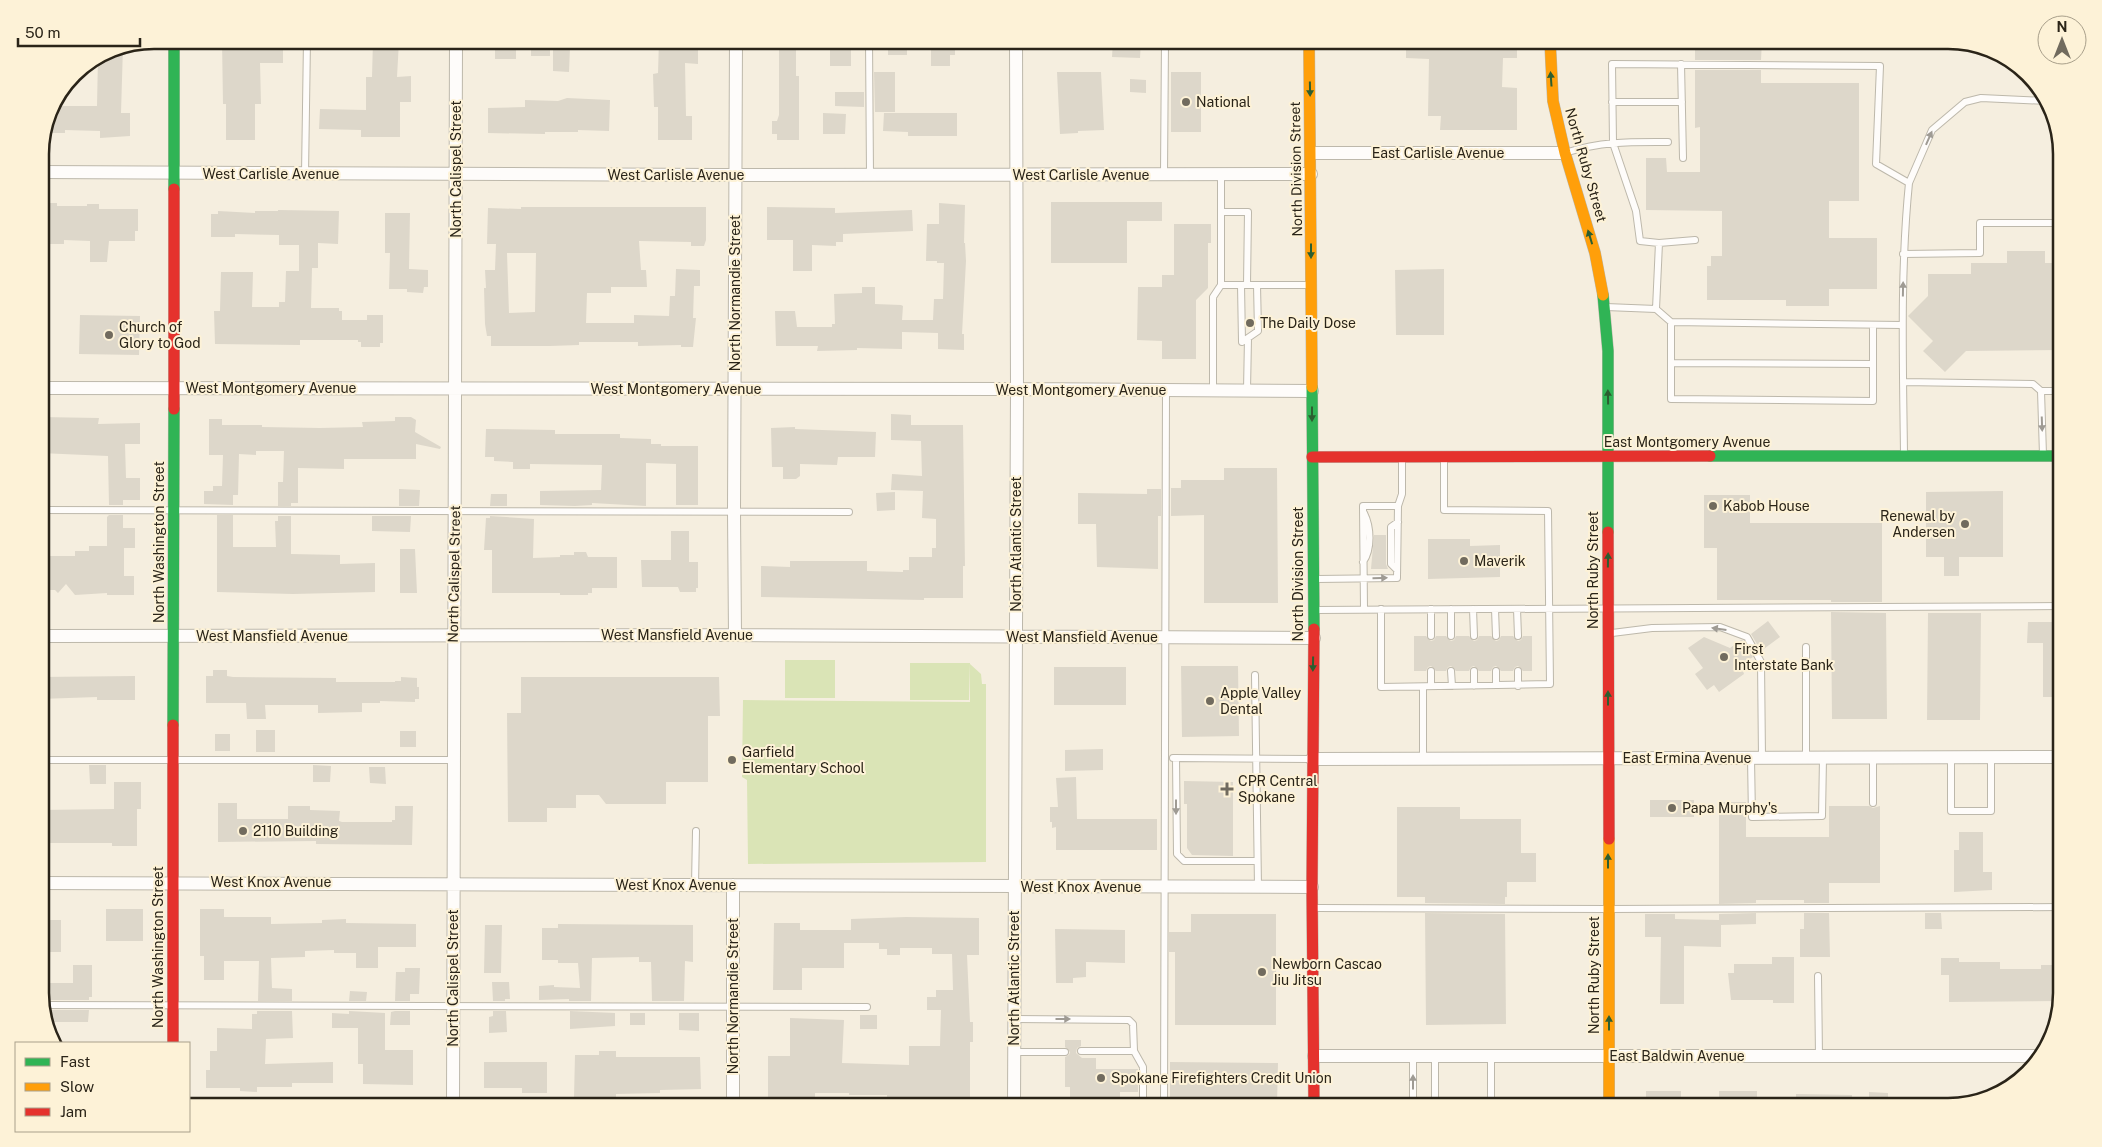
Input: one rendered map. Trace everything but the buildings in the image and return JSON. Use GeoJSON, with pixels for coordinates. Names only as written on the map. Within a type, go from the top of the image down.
{"type":"FeatureCollection","features":[{"type":"Feature","properties":{"kind":"main road","name":"North Washington Street"},"geometry":{"type":"LineString","coordinates":[[173,1042],[174,49]]}},
{"type":"Feature","properties":{"kind":"main road","name":"North Division Street"},"geometry":{"type":"LineString","coordinates":[[1309,49],[1314,610],[1312,759],[1314,1098]]}},
{"type":"Feature","properties":{"kind":"main road","name":"North Ruby Street"},"geometry":{"type":"LineString","coordinates":[[1550,49],[1553,101],[1565,153],[1595,253],[1604,307],[1608,352],[1607,758],[1609,1098]]}},
{"type":"Feature","properties":{"kind":"main road","name":"East Montgomery Avenue"},"geometry":{"type":"LineString","coordinates":[[1312,457],[2053,456]]}},
{"type":"Feature","properties":{"kind":"street","name":"North Calispel Street"},"geometry":{"type":"LineString","coordinates":[[452,1098],[456,49]]}},
{"type":"Feature","properties":{"kind":"street","name":"North Normandie Street"},"geometry":{"type":"LineString","coordinates":[[735,635],[736,49]]}},
{"type":"Feature","properties":{"kind":"street","name":"North Atlantic Street"},"geometry":{"type":"LineString","coordinates":[[1014,1098],[1017,389],[1016,49]]}},
{"type":"Feature","properties":{"kind":"street","name":"East Carlisle Avenue"},"geometry":{"type":"LineString","coordinates":[[1311,153],[1565,153]]}},
{"type":"Feature","properties":{"kind":"street","name":"West Carlisle Avenue"},"geometry":{"type":"LineString","coordinates":[[49,172],[456,175],[1311,174]]}},
{"type":"Feature","properties":{"kind":"street","name":"West Montgomery Avenue"},"geometry":{"type":"LineString","coordinates":[[49,388],[1312,391]]}},
{"type":"Feature","properties":{"kind":"street","name":"West Mansfield Avenue"},"geometry":{"type":"LineString","coordinates":[[49,636],[735,635],[1314,638]]}},
{"type":"Feature","properties":{"kind":"street","name":"East Ermina Avenue"},"geometry":{"type":"LineString","coordinates":[[1312,759],[2053,757]]}},
{"type":"Feature","properties":{"kind":"street","name":"West Knox Avenue"},"geometry":{"type":"LineString","coordinates":[[49,882],[1312,887]]}},
{"type":"Feature","properties":{"kind":"street","name":"North Normandie Street"},"geometry":{"type":"LineString","coordinates":[[733,885],[733,1098]]}},
{"type":"Feature","properties":{"kind":"street","name":"East Baldwin Avenue"},"geometry":{"type":"LineString","coordinates":[[1314,1056],[2032,1056]]}},
{"type":"Feature","properties":{"kind":"lane"},"geometry":{"type":"LineString","coordinates":[[305,174],[307,49]]}},
{"type":"Feature","properties":{"kind":"lane"},"geometry":{"type":"LineString","coordinates":[[869,49],[870,175]]}},
{"type":"Feature","properties":{"kind":"lane"},"geometry":{"type":"LineString","coordinates":[[1164,174],[1165,49]]}},
{"type":"Feature","properties":{"kind":"lane"},"geometry":{"type":"LineString","coordinates":[[1695,240],[1659,243],[1640,241],[1636,211],[1613,143],[1612,64],[1880,66],[1876,164],[1909,183]]}},
{"type":"Feature","properties":{"kind":"lane"},"geometry":{"type":"LineString","coordinates":[[1681,64],[1683,158]]}},
{"type":"Feature","properties":{"kind":"lane"},"geometry":{"type":"LineString","coordinates":[[1904,456],[1903,254],[1909,183],[1932,130],[1965,102],[1981,98],[2039,101]]}},
{"type":"Feature","properties":{"kind":"lane"},"geometry":{"type":"LineString","coordinates":[[1612,102],[1682,102]]}},
{"type":"Feature","properties":{"kind":"lane"},"geometry":{"type":"LineString","coordinates":[[1565,153],[1590,145],[1668,142]]}},
{"type":"Feature","properties":{"kind":"lane"},"geometry":{"type":"LineString","coordinates":[[1213,390],[1213,298],[1222,286],[1221,174]]}},
{"type":"Feature","properties":{"kind":"lane"},"geometry":{"type":"LineString","coordinates":[[1221,212],[1248,212],[1242,342],[1258,331],[1257,285]]}},
{"type":"Feature","properties":{"kind":"lane"},"geometry":{"type":"LineString","coordinates":[[1903,254],[1980,253],[1980,223],[2053,223]]}},
{"type":"Feature","properties":{"kind":"lane"},"geometry":{"type":"LineString","coordinates":[[1656,310],[1659,243]]}},
{"type":"Feature","properties":{"kind":"lane"},"geometry":{"type":"LineString","coordinates":[[1222,286],[1312,285]]}},
{"type":"Feature","properties":{"kind":"lane"},"geometry":{"type":"LineString","coordinates":[[1604,307],[1656,310],[1671,322],[1902,325]]}},
{"type":"Feature","properties":{"kind":"lane"},"geometry":{"type":"LineString","coordinates":[[1671,322],[1671,399],[1874,401],[1873,325]]}},
{"type":"Feature","properties":{"kind":"lane"},"geometry":{"type":"LineString","coordinates":[[1247,390],[1248,338]]}},
{"type":"Feature","properties":{"kind":"lane"},"geometry":{"type":"LineString","coordinates":[[1671,363],[1873,364]]}},
{"type":"Feature","properties":{"kind":"lane"},"geometry":{"type":"LineString","coordinates":[[1903,382],[2033,384],[2041,391],[2053,391]]}},
{"type":"Feature","properties":{"kind":"lane"},"geometry":{"type":"LineString","coordinates":[[1164,1098],[1166,390]]}},
{"type":"Feature","properties":{"kind":"lane"},"geometry":{"type":"LineString","coordinates":[[2041,391],[2044,456]]}},
{"type":"Feature","properties":{"kind":"lane"},"geometry":{"type":"LineString","coordinates":[[1381,610],[1381,687],[1550,684],[1548,511],[1444,510],[1444,456]]}},
{"type":"Feature","properties":{"kind":"lane"},"geometry":{"type":"LineString","coordinates":[[1313,579],[1397,578],[1398,506],[1402,494],[1402,457]]}},
{"type":"Feature","properties":{"kind":"lane"},"geometry":{"type":"LineString","coordinates":[[1364,610],[1363,506],[1398,506]]}},
{"type":"Feature","properties":{"kind":"lane"},"geometry":{"type":"LineString","coordinates":[[49,510],[849,512]]}},
{"type":"Feature","properties":{"kind":"lane"},"geometry":{"type":"LineString","coordinates":[[1314,610],[2053,606]]}},
{"type":"Feature","properties":{"kind":"lane"},"geometry":{"type":"LineString","coordinates":[[1431,609],[1431,636]]}},
{"type":"Feature","properties":{"kind":"lane"},"geometry":{"type":"LineString","coordinates":[[1452,609],[1452,636]]}},
{"type":"Feature","properties":{"kind":"lane"},"geometry":{"type":"LineString","coordinates":[[1473,609],[1474,636]]}},
{"type":"Feature","properties":{"kind":"lane"},"geometry":{"type":"LineString","coordinates":[[1495,609],[1496,636]]}},
{"type":"Feature","properties":{"kind":"lane"},"geometry":{"type":"LineString","coordinates":[[1517,609],[1518,636]]}},
{"type":"Feature","properties":{"kind":"lane"},"geometry":{"type":"LineString","coordinates":[[1608,633],[1652,628],[1720,628],[1746,637],[1762,662],[1761,705],[1752,817],[1822,816],[1823,758]]}},
{"type":"Feature","properties":{"kind":"lane"},"geometry":{"type":"LineString","coordinates":[[1806,646],[1806,758]]}},
{"type":"Feature","properties":{"kind":"lane"},"geometry":{"type":"LineString","coordinates":[[1431,671],[1431,686]]}},
{"type":"Feature","properties":{"kind":"lane"},"geometry":{"type":"LineString","coordinates":[[1452,671],[1452,686]]}},
{"type":"Feature","properties":{"kind":"lane"},"geometry":{"type":"LineString","coordinates":[[1474,671],[1474,686]]}},
{"type":"Feature","properties":{"kind":"lane"},"geometry":{"type":"LineString","coordinates":[[1496,671],[1496,685]]}},
{"type":"Feature","properties":{"kind":"lane"},"geometry":{"type":"LineString","coordinates":[[1518,671],[1518,686]]}},
{"type":"Feature","properties":{"kind":"lane"},"geometry":{"type":"LineString","coordinates":[[1255,675],[1258,887]]}},
{"type":"Feature","properties":{"kind":"lane"},"geometry":{"type":"LineString","coordinates":[[1423,687],[1423,758]]}},
{"type":"Feature","properties":{"kind":"lane"},"geometry":{"type":"LineString","coordinates":[[1951,757],[1951,811],[1991,811],[1991,757]]}},
{"type":"Feature","properties":{"kind":"lane"},"geometry":{"type":"LineString","coordinates":[[1166,758],[1312,759]]}},
{"type":"Feature","properties":{"kind":"lane"},"geometry":{"type":"LineString","coordinates":[[1176,758],[1176,854],[1184,861],[1257,861]]}},
{"type":"Feature","properties":{"kind":"lane"},"geometry":{"type":"LineString","coordinates":[[1872,758],[1872,802]]}},
{"type":"Feature","properties":{"kind":"lane"},"geometry":{"type":"LineString","coordinates":[[49,760],[452,760]]}},
{"type":"Feature","properties":{"kind":"lane"},"geometry":{"type":"LineString","coordinates":[[695,885],[696,831]]}},
{"type":"Feature","properties":{"kind":"lane"},"geometry":{"type":"LineString","coordinates":[[1312,908],[1608,910],[2053,907]]}},
{"type":"Feature","properties":{"kind":"lane"},"geometry":{"type":"LineString","coordinates":[[1818,976],[1820,1056]]}},
{"type":"Feature","properties":{"kind":"lane"},"geometry":{"type":"LineString","coordinates":[[50,1005],[867,1007]]}},
{"type":"Feature","properties":{"kind":"lane"},"geometry":{"type":"LineString","coordinates":[[1014,1019],[1129,1020],[1133,1024],[1134,1051],[1143,1067],[1144,1098]]}},
{"type":"Feature","properties":{"kind":"lane"},"geometry":{"type":"LineString","coordinates":[[1082,1051],[1134,1051]]}},
{"type":"Feature","properties":{"kind":"lane"},"geometry":{"type":"LineString","coordinates":[[1014,1052],[1064,1052]]}},
{"type":"Feature","properties":{"kind":"lane"},"geometry":{"type":"LineString","coordinates":[[1413,1056],[1413,1098]]}},
{"type":"Feature","properties":{"kind":"lane"},"geometry":{"type":"LineString","coordinates":[[1435,1098],[1436,1056]]}},
{"type":"Feature","properties":{"kind":"lane"},"geometry":{"type":"LineString","coordinates":[[1490,1056],[1491,1098]]}},
{"type":"Feature","properties":{"kind":"green space"},"geometry":{"type":"Polygon","coordinates":[[[785,660],[835,660],[835,698],[785,698],[785,660]]]}},
{"type":"Feature","properties":{"kind":"green space"},"geometry":{"type":"Polygon","coordinates":[[[910,663],[970,663],[969,700],[910,700],[910,663]]]}},
{"type":"Feature","properties":{"kind":"green space"},"geometry":{"type":"Polygon","coordinates":[[[970,664],[981,674],[982,684],[986,684],[986,862],[748,864],[747,780],[742,777],[743,700],[970,702],[970,664]]]}},
{"type":"Feature","properties":{"kind":"traffic: fast"},"geometry":{"type":"LineString","coordinates":[[174,49],[174,189]]}},
{"type":"Feature","properties":{"kind":"traffic: fast"},"geometry":{"type":"LineString","coordinates":[[1603,295],[1608,351],[1608,532]]}},
{"type":"Feature","properties":{"kind":"traffic: fast"},"geometry":{"type":"LineString","coordinates":[[1312,387],[1314,629]]}},
{"type":"Feature","properties":{"kind":"traffic: fast"},"geometry":{"type":"LineString","coordinates":[[173,725],[174,409]]}},
{"type":"Feature","properties":{"kind":"traffic: fast"},"geometry":{"type":"LineString","coordinates":[[1710,456],[2053,456]]}},
{"type":"Feature","properties":{"kind":"traffic: slow"},"geometry":{"type":"LineString","coordinates":[[1309,49],[1312,387]]}},
{"type":"Feature","properties":{"kind":"traffic: slow"},"geometry":{"type":"LineString","coordinates":[[1550,49],[1553,101],[1565,153],[1595,253],[1603,295]]}},
{"type":"Feature","properties":{"kind":"traffic: slow"},"geometry":{"type":"LineString","coordinates":[[1609,839],[1609,1098]]}},
{"type":"Feature","properties":{"kind":"traffic: jam"},"geometry":{"type":"LineString","coordinates":[[174,189],[174,409]]}},
{"type":"Feature","properties":{"kind":"traffic: jam"},"geometry":{"type":"LineString","coordinates":[[1312,457],[1710,456]]}},
{"type":"Feature","properties":{"kind":"traffic: jam"},"geometry":{"type":"LineString","coordinates":[[1608,532],[1609,839]]}},
{"type":"Feature","properties":{"kind":"traffic: jam"},"geometry":{"type":"LineString","coordinates":[[1314,629],[1312,887],[1314,1098]]}},
{"type":"Feature","properties":{"kind":"traffic: jam"},"geometry":{"type":"LineString","coordinates":[[173,725],[173,1042]]}},
{"type":"Feature","properties":{"kind":"place","name":"National"},"geometry":{"type":"Point","coordinates":[1186,102]}},
{"type":"Feature","properties":{"kind":"place","name":"The Daily Dose"},"geometry":{"type":"Point","coordinates":[1250,323]}},
{"type":"Feature","properties":{"kind":"place","name":"Church of Glory to God"},"geometry":{"type":"Point","coordinates":[109,335]}},
{"type":"Feature","properties":{"kind":"place","name":"Kabob House"},"geometry":{"type":"Point","coordinates":[1713,506]}},
{"type":"Feature","properties":{"kind":"place","name":"Renewal by Andersen"},"geometry":{"type":"Point","coordinates":[1965,524]}},
{"type":"Feature","properties":{"kind":"place","name":"Maverik"},"geometry":{"type":"Point","coordinates":[1464,561]}},
{"type":"Feature","properties":{"kind":"place","name":"First Interstate Bank"},"geometry":{"type":"Point","coordinates":[1724,657]}},
{"type":"Feature","properties":{"kind":"place","name":"Apple Valley Dental"},"geometry":{"type":"Point","coordinates":[1210,701]}},
{"type":"Feature","properties":{"kind":"place","name":"Garfield Elementary School"},"geometry":{"type":"Point","coordinates":[732,760]}},
{"type":"Feature","properties":{"kind":"place","name":"CPR Central Spokane"},"geometry":{"type":"Point","coordinates":[1227,789]}},
{"type":"Feature","properties":{"kind":"place","name":"Papa Murphy's"},"geometry":{"type":"Point","coordinates":[1672,808]}},
{"type":"Feature","properties":{"kind":"place","name":"2110 Building"},"geometry":{"type":"Point","coordinates":[243,831]}},
{"type":"Feature","properties":{"kind":"place","name":"Newborn Cascao Jiu Jitsu"},"geometry":{"type":"Point","coordinates":[1262,972]}},
{"type":"Feature","properties":{"kind":"place","name":"Spokane Firefighters Credit Union"},"geometry":{"type":"Point","coordinates":[1101,1078]}}]}
